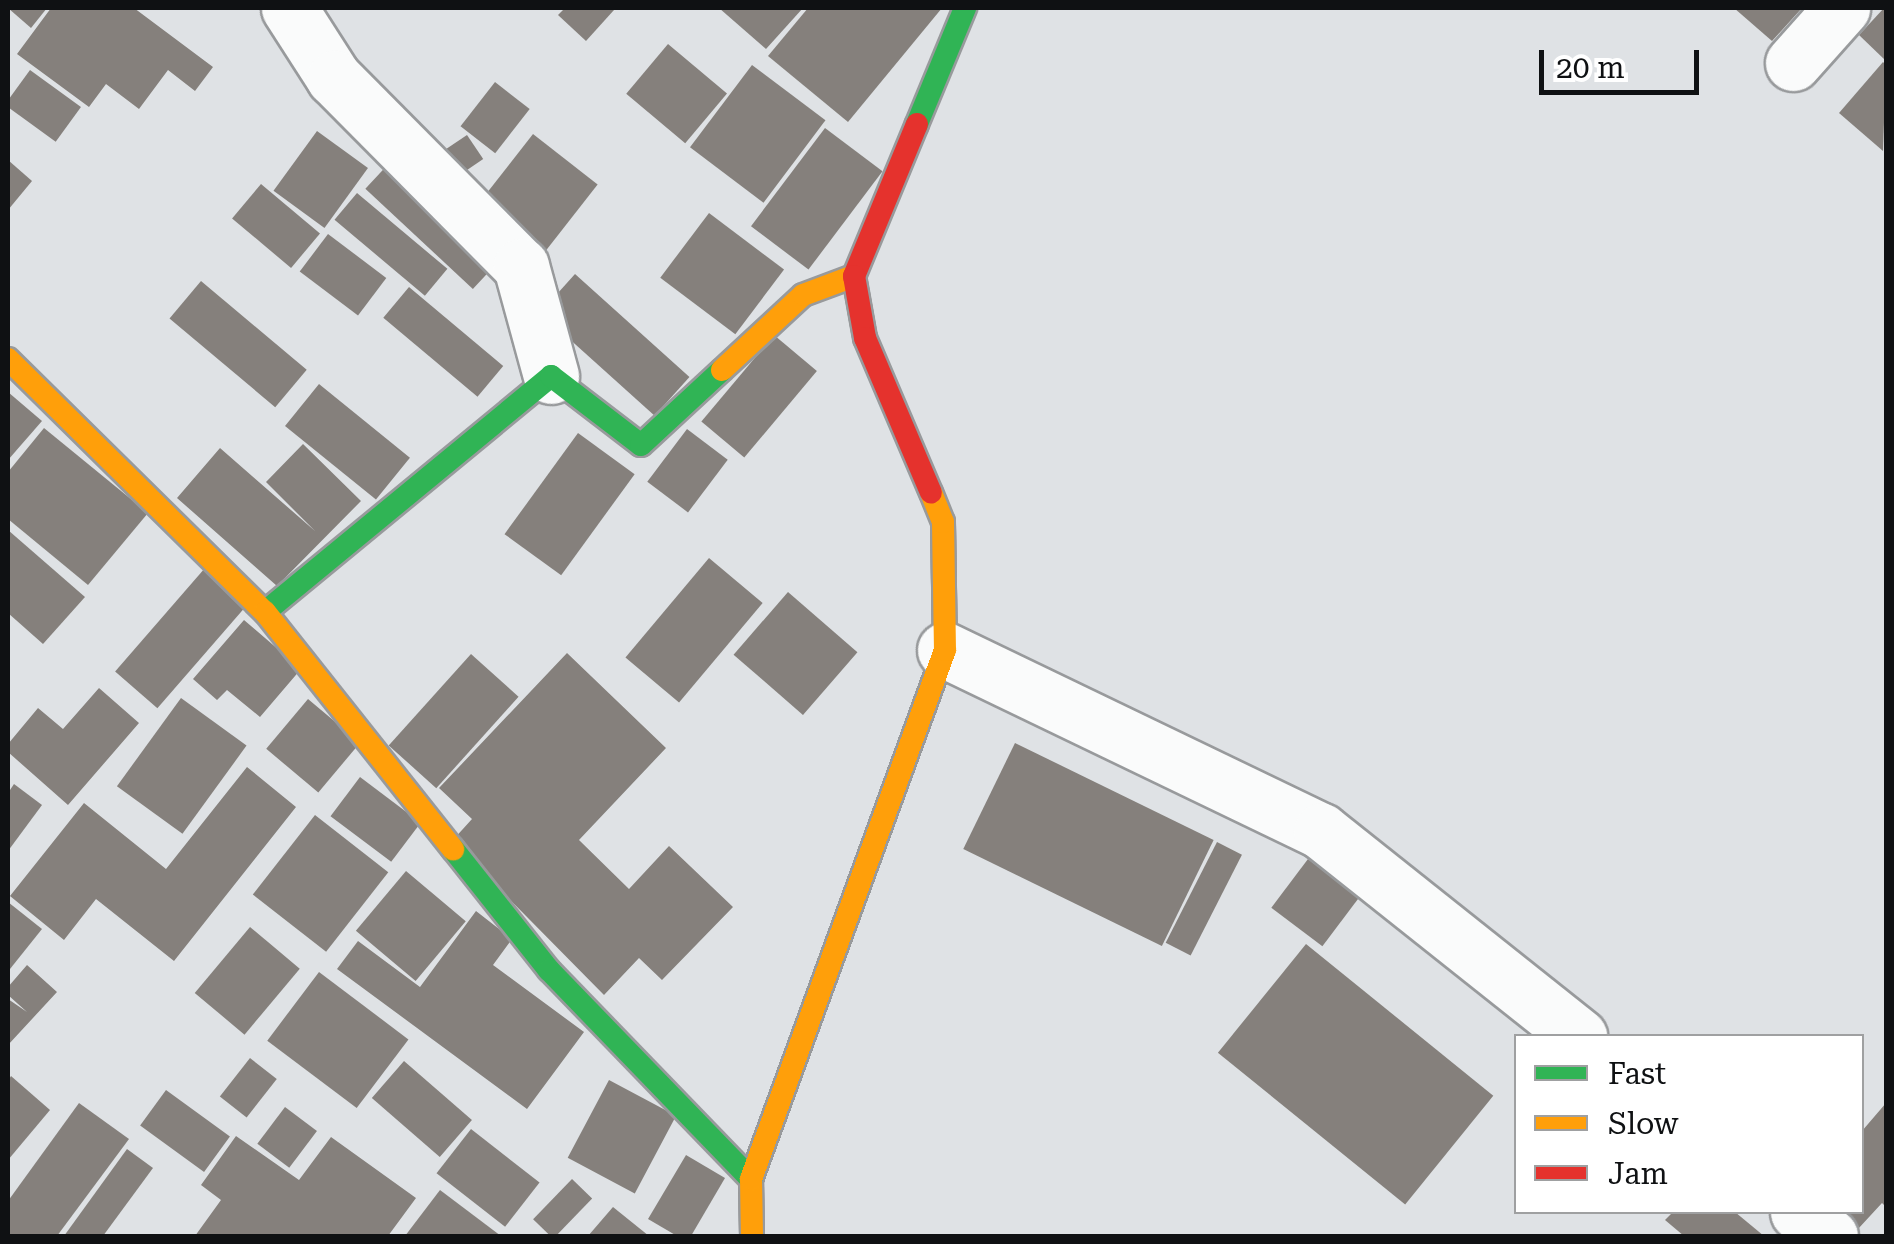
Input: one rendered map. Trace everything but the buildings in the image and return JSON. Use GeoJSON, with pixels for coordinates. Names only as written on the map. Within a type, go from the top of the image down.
{"type":"FeatureCollection","features":[{"type":"Feature","properties":{"kind":"street"},"geometry":{"type":"LineString","coordinates":[[290,8],[334,78],[521,266],[550,376],[607,426],[641,445],[803,295],[854,276]]}},
{"type":"Feature","properties":{"kind":"street"},"geometry":{"type":"LineString","coordinates":[[752,1236],[751,1180],[944,650],[943,522],[864,338],[854,276],[965,8]]}},
{"type":"Feature","properties":{"kind":"street"},"geometry":{"type":"LineString","coordinates":[[1793,63],[1842,8]]}},
{"type":"Feature","properties":{"kind":"street"},"geometry":{"type":"LineString","coordinates":[[8,359],[265,612],[550,970],[751,1180]]}},
{"type":"Feature","properties":{"kind":"street"},"geometry":{"type":"LineString","coordinates":[[265,612],[550,376]]}},
{"type":"Feature","properties":{"kind":"street"},"geometry":{"type":"LineString","coordinates":[[944,650],[1321,831],[1576,1034]]}},
{"type":"Feature","properties":{"kind":"street"},"geometry":{"type":"LineString","coordinates":[[1801,1214],[1830,1236]]}},
{"type":"Feature","properties":{"kind":"traffic: fast"},"geometry":{"type":"LineString","coordinates":[[917,124],[965,8]]}},
{"type":"Feature","properties":{"kind":"traffic: fast"},"geometry":{"type":"LineString","coordinates":[[265,612],[551,376],[641,445],[722,370]]}},
{"type":"Feature","properties":{"kind":"traffic: fast"},"geometry":{"type":"LineString","coordinates":[[453,849],[549,970],[751,1179]]}},
{"type":"Feature","properties":{"kind":"traffic: slow"},"geometry":{"type":"LineString","coordinates":[[722,370],[803,295],[854,276]]}},
{"type":"Feature","properties":{"kind":"traffic: slow"},"geometry":{"type":"LineString","coordinates":[[8,359],[265,612],[453,849]]}},
{"type":"Feature","properties":{"kind":"traffic: slow"},"geometry":{"type":"LineString","coordinates":[[752,1236],[751,1179],[945,650],[943,522],[931,493]]}},
{"type":"Feature","properties":{"kind":"traffic: jam"},"geometry":{"type":"LineString","coordinates":[[917,124],[854,276],[865,338],[931,493]]}}]}
